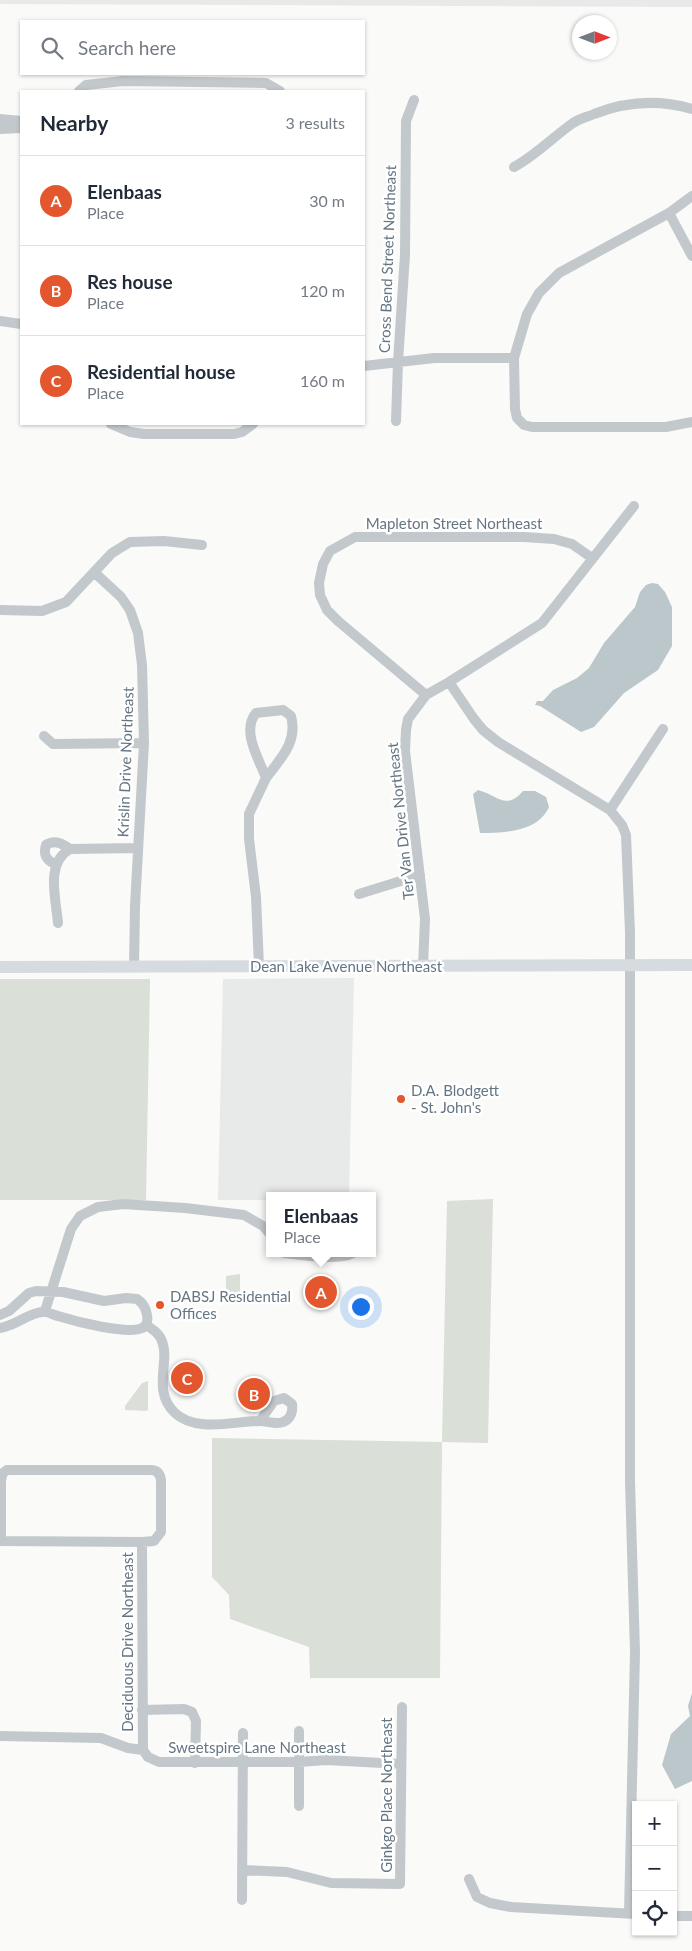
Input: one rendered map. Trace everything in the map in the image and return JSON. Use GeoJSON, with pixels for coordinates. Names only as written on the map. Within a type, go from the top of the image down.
{"type":"FeatureCollection","features":[{"type":"Feature","properties":{"kind":"main road","name":"Dean Lake Avenue Northeast"},"geometry":{"type":"LineString","coordinates":[[0,967],[692,965]]}},
{"type":"Feature","properties":{"kind":"street"},"geometry":{"type":"LineString","coordinates":[[80,90],[86,86],[123,81],[266,83],[278,90]]}},
{"type":"Feature","properties":{"kind":"street","name":"Cross Bend Street Northeast"},"geometry":{"type":"LineString","coordinates":[[396,421],[405,255],[406,121],[414,100]]}},
{"type":"Feature","properties":{"kind":"street"},"geometry":{"type":"LineString","coordinates":[[514,166],[529,159],[575,122],[622,104],[644,102],[673,104],[692,109]]}},
{"type":"Feature","properties":{"kind":"street"},"geometry":{"type":"LineString","coordinates":[[0,119],[20,121]]}},
{"type":"Feature","properties":{"kind":"street"},"geometry":{"type":"LineString","coordinates":[[0,129],[20,128]]}},
{"type":"Feature","properties":{"kind":"street"},"geometry":{"type":"LineString","coordinates":[[692,196],[669,213],[559,273],[539,293],[527,314],[514,358],[515,409],[517,418],[524,426],[666,427],[692,422]]}},
{"type":"Feature","properties":{"kind":"street"},"geometry":{"type":"LineString","coordinates":[[669,213],[692,256]]}},
{"type":"Feature","properties":{"kind":"street"},"geometry":{"type":"LineString","coordinates":[[0,321],[20,324]]}},
{"type":"Feature","properties":{"kind":"street"},"geometry":{"type":"LineString","coordinates":[[365,366],[434,358],[514,358]]}},
{"type":"Feature","properties":{"kind":"street"},"geometry":{"type":"LineString","coordinates":[[113,425],[130,432],[144,434],[234,434],[242,432],[252,425]]}},
{"type":"Feature","properties":{"kind":"street","name":"Ter Van Drive Northeast"},"geometry":{"type":"LineString","coordinates":[[423,966],[425,919],[406,751],[408,719],[426,695],[542,623],[634,506]]}},
{"type":"Feature","properties":{"kind":"street","name":"Mapleton Street Northeast"},"geometry":{"type":"LineString","coordinates":[[426,695],[327,610],[320,594],[319,583],[323,564],[330,551],[355,537],[524,537],[554,539],[572,544],[592,558]]}},
{"type":"Feature","properties":{"kind":"street"},"geometry":{"type":"LineString","coordinates":[[0,610],[42,611],[66,602],[112,553],[130,542],[156,541],[202,545]]}},
{"type":"Feature","properties":{"kind":"street","name":"Krislin Drive Northeast"},"geometry":{"type":"LineString","coordinates":[[95,573],[121,597],[130,610],[135,620],[142,665],[144,743],[134,967]]}},
{"type":"Feature","properties":{"kind":"street"},"geometry":{"type":"LineString","coordinates":[[449,682],[482,730],[498,742],[610,810],[622,825],[626,835],[630,932],[630,1482],[635,1652],[632,1891]]}},
{"type":"Feature","properties":{"kind":"street"},"geometry":{"type":"LineString","coordinates":[[259,966],[256,897],[249,839],[249,814],[266,778],[291,742],[294,727],[291,716],[283,710],[256,713],[251,718],[249,726],[250,736],[266,778]]}},
{"type":"Feature","properties":{"kind":"street"},"geometry":{"type":"LineString","coordinates":[[610,810],[663,729]]}},
{"type":"Feature","properties":{"kind":"street"},"geometry":{"type":"LineString","coordinates":[[44,736],[52,744],[144,743]]}},
{"type":"Feature","properties":{"kind":"street"},"geometry":{"type":"LineString","coordinates":[[56,864],[46,858],[44,853],[46,845],[56,842],[70,849]]}},
{"type":"Feature","properties":{"kind":"street"},"geometry":{"type":"LineString","coordinates":[[58,923],[54,875],[56,864],[64,853],[70,849],[138,848]]}},
{"type":"Feature","properties":{"kind":"street"},"geometry":{"type":"LineString","coordinates":[[358,894],[420,875]]}},
{"type":"Feature","properties":{"kind":"street"},"geometry":{"type":"LineString","coordinates":[[45,1311],[71,1230],[80,1216],[98,1207],[123,1204],[185,1208],[244,1215],[266,1228]]}},
{"type":"Feature","properties":{"kind":"street"},"geometry":{"type":"LineString","coordinates":[[0,1315],[9,1311],[32,1291],[63,1292],[104,1301],[126,1298],[137,1299],[146,1310],[147,1319],[146,1325],[142,1328],[132,1330],[96,1326],[56,1316],[45,1311],[15,1324],[0,1328]]}},
{"type":"Feature","properties":{"kind":"street"},"geometry":{"type":"LineString","coordinates":[[146,1325],[159,1335],[161,1339],[163,1391],[175,1412],[188,1421],[196,1423],[228,1425],[260,1421]]}},
{"type":"Feature","properties":{"kind":"street","name":"Deciduous Drive Northeast"},"geometry":{"type":"LineString","coordinates":[[0,1541],[1,1480],[5,1471],[154,1470],[158,1472],[162,1480],[161,1532],[154,1541],[142,1542],[143,1750]]}},
{"type":"Feature","properties":{"kind":"street"},"geometry":{"type":"LineString","coordinates":[[0,1541],[142,1542]]}},
{"type":"Feature","properties":{"kind":"street","name":"Ginkgo Place Northeast"},"geometry":{"type":"LineString","coordinates":[[242,1870],[287,1872],[331,1883],[400,1884],[402,1708]]}},
{"type":"Feature","properties":{"kind":"street"},"geometry":{"type":"LineString","coordinates":[[142,1710],[184,1709],[192,1712],[196,1721],[195,1763]]}},
{"type":"Feature","properties":{"kind":"street"},"geometry":{"type":"LineString","coordinates":[[299,1731],[299,1806]]}},
{"type":"Feature","properties":{"kind":"street"},"geometry":{"type":"LineString","coordinates":[[242,1900],[243,1733]]}},
{"type":"Feature","properties":{"kind":"street","name":"Sweetspire Lane Northeast"},"geometry":{"type":"LineString","coordinates":[[0,1736],[101,1738],[128,1748],[143,1750],[148,1757],[156,1762],[300,1762],[326,1760],[401,1764]]}},
{"type":"Feature","properties":{"kind":"street"},"geometry":{"type":"LineString","coordinates":[[469,1879],[477,1897],[490,1903],[511,1907],[632,1914]]}},
{"type":"Feature","properties":{"kind":"street"},"geometry":{"type":"LineString","coordinates":[[677,1916],[692,1916]]}},
{"type":"Feature","properties":{"kind":"shaded area"},"geometry":{"type":"Polygon","coordinates":[[[0,0],[692,0],[692,7],[0,4],[0,0]]]}},
{"type":"Feature","properties":{"kind":"shaded area"},"geometry":{"type":"Polygon","coordinates":[[[658,584],[665,592],[672,607],[672,646],[658,670],[624,693],[594,727],[581,732],[540,706],[535,705],[537,701],[543,701],[553,690],[577,678],[589,668],[604,643],[635,607],[640,592],[646,585],[658,584]]]}},
{"type":"Feature","properties":{"kind":"shaded area"},"geometry":{"type":"Polygon","coordinates":[[[478,790],[506,801],[517,797],[523,791],[535,791],[546,797],[549,807],[537,822],[529,826],[509,831],[480,833],[473,794],[478,790]]]}},
{"type":"Feature","properties":{"kind":"shaded area"},"geometry":{"type":"Polygon","coordinates":[[[354,978],[349,1192],[266,1192],[266,1200],[218,1200],[223,979],[354,978]]]}},
{"type":"Feature","properties":{"kind":"shaded area"},"geometry":{"type":"Polygon","coordinates":[[[0,979],[150,979],[146,1200],[0,1200],[0,979]]]}},
{"type":"Feature","properties":{"kind":"shaded area"},"geometry":{"type":"Polygon","coordinates":[[[493,1199],[488,1443],[442,1442],[447,1201],[493,1199]]]}},
{"type":"Feature","properties":{"kind":"shaded area"},"geometry":{"type":"Polygon","coordinates":[[[240,1274],[240,1302],[226,1302],[226,1276],[240,1274]]]}},
{"type":"Feature","properties":{"kind":"shaded area"},"geometry":{"type":"Polygon","coordinates":[[[148,1381],[148,1410],[125,1410],[125,1406],[142,1383],[148,1381]]]}},
{"type":"Feature","properties":{"kind":"shaded area"},"geometry":{"type":"Polygon","coordinates":[[[212,1438],[442,1442],[440,1678],[310,1678],[309,1647],[230,1619],[229,1595],[212,1577],[212,1438]]]}},
{"type":"Feature","properties":{"kind":"shaded area"},"geometry":{"type":"Polygon","coordinates":[[[692,1693],[692,1781],[675,1789],[662,1765],[671,1734],[690,1716],[688,1706],[692,1693]]]}},
{"type":"Feature","properties":{"kind":"place","name":"D.A. Blodgett - St. John's"},"geometry":{"type":"Point","coordinates":[401,1099]}},
{"type":"Feature","properties":{"kind":"place","name":"Elenbaas"},"geometry":{"type":"Point","coordinates":[321,1292]}},
{"type":"Feature","properties":{"kind":"place","name":"DABSJ Residential Offices"},"geometry":{"type":"Point","coordinates":[160,1305]}},
{"type":"Feature","properties":{"kind":"place","name":"Residential house"},"geometry":{"type":"Point","coordinates":[187,1378]}},
{"type":"Feature","properties":{"kind":"place","name":"Res house"},"geometry":{"type":"Point","coordinates":[254,1394]}}]}
